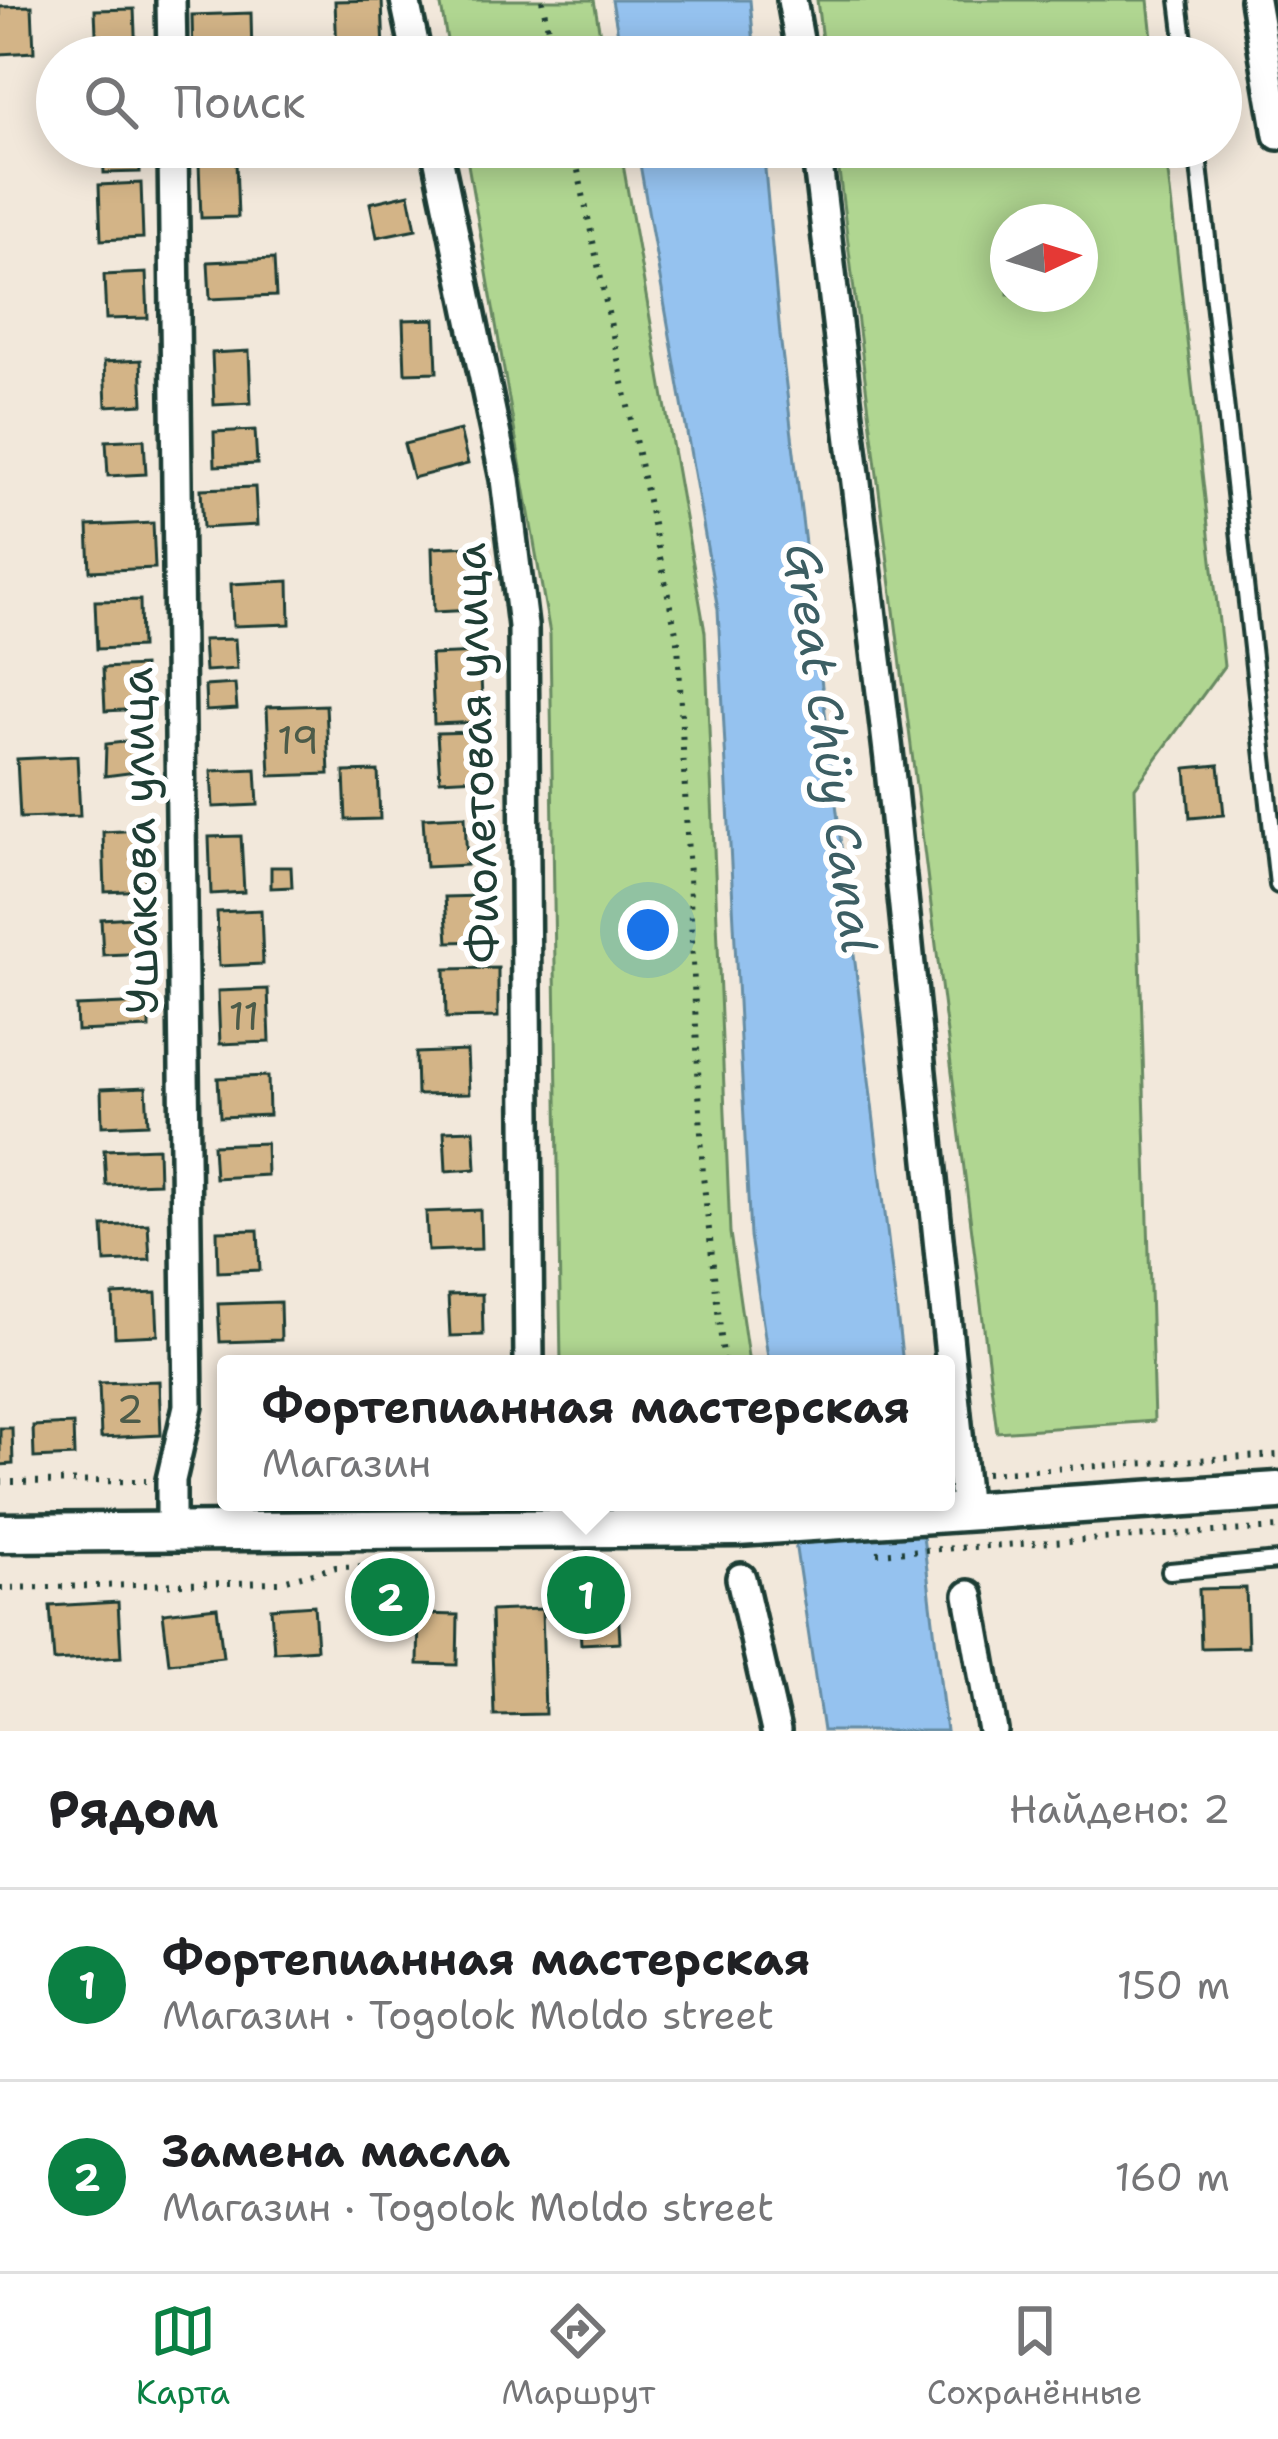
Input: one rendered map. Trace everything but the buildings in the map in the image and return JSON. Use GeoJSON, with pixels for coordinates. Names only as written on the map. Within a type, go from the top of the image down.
{"type":"FeatureCollection","features":[{"type":"Feature","properties":{"kind":"main road"},"geometry":{"type":"LineString","coordinates":[[0,1533],[961,1525],[1278,1491]]}},
{"type":"Feature","properties":{"kind":"street"},"geometry":{"type":"LineString","coordinates":[[171,0],[172,36]]}},
{"type":"Feature","properties":{"kind":"street"},"geometry":{"type":"LineString","coordinates":[[405,0],[413,36]]}},
{"type":"Feature","properties":{"kind":"street"},"geometry":{"type":"LineString","coordinates":[[792,0],[798,36]]}},
{"type":"Feature","properties":{"kind":"street"},"geometry":{"type":"LineString","coordinates":[[1255,0],[1278,135]]}},
{"type":"Feature","properties":{"kind":"street","name":"Ушакова улица"},"geometry":{"type":"LineString","coordinates":[[171,1532],[171,1480],[188,1406],[173,168]]}},
{"type":"Feature","properties":{"kind":"street","name":"Фиолетовая улица"},"geometry":{"type":"LineString","coordinates":[[440,168],[505,479],[523,626],[529,1355]]}},
{"type":"Feature","properties":{"kind":"street"},"geometry":{"type":"LineString","coordinates":[[819,168],[889,760],[950,1355]]}},
{"type":"Feature","properties":{"kind":"street"},"geometry":{"type":"LineString","coordinates":[[955,1406],[961,1525]]}},
{"type":"Feature","properties":{"kind":"street"},"geometry":{"type":"LineString","coordinates":[[741,1578],[776,1731]]}},
{"type":"Feature","properties":{"kind":"street"},"geometry":{"type":"LineString","coordinates":[[969,1595],[993,1731]]}},
{"type":"Feature","properties":{"kind":"lane"},"geometry":{"type":"LineString","coordinates":[[1179,0],[1183,36]]}},
{"type":"Feature","properties":{"kind":"lane"},"geometry":{"type":"LineString","coordinates":[[1199,168],[1278,885]]}},
{"type":"Feature","properties":{"kind":"lane"},"geometry":{"type":"LineString","coordinates":[[1170,1570],[1278,1561]]}},
{"type":"Feature","properties":{"kind":"path"},"geometry":{"type":"LineString","coordinates":[[542,0],[550,36]]}},
{"type":"Feature","properties":{"kind":"path"},"geometry":{"type":"LineString","coordinates":[[577,168],[678,642],[704,1195],[723,1355]]}},
{"type":"Feature","properties":{"kind":"path"},"geometry":{"type":"LineString","coordinates":[[962,1475],[1278,1455]]}},
{"type":"Feature","properties":{"kind":"path"},"geometry":{"type":"LineString","coordinates":[[0,1482],[171,1480]]}},
{"type":"Feature","properties":{"kind":"path"},"geometry":{"type":"LineString","coordinates":[[961,1525],[1278,1528]]}},
{"type":"Feature","properties":{"kind":"path"},"geometry":{"type":"LineString","coordinates":[[952,1550],[961,1525]]}},
{"type":"Feature","properties":{"kind":"path"},"geometry":{"type":"LineString","coordinates":[[961,1525],[969,1595]]}},
{"type":"Feature","properties":{"kind":"path"},"geometry":{"type":"LineString","coordinates":[[0,1588],[279,1582],[336,1567],[430,1565]]}},
{"type":"Feature","properties":{"kind":"green space"},"geometry":{"type":"Polygon","coordinates":[[[440,0],[594,0],[600,36],[446,36],[440,0]]]}},
{"type":"Feature","properties":{"kind":"green space"},"geometry":{"type":"Polygon","coordinates":[[[817,0],[1148,0],[1152,36],[821,36],[817,0]]]}},
{"type":"Feature","properties":{"kind":"green space"},"geometry":{"type":"Polygon","coordinates":[[[469,168],[624,168],[705,632],[730,1233],[748,1355],[561,1355],[550,634],[469,168]]]}},
{"type":"Feature","properties":{"kind":"green space"},"geometry":{"type":"Polygon","coordinates":[[[839,168],[1167,168],[1224,666],[1135,788],[1154,1421],[997,1432],[839,168]]]}},
{"type":"Feature","properties":{"kind":"water"},"geometry":{"type":"Polygon","coordinates":[[[612,0],[750,0],[753,36],[618,36],[612,0]]]}},
{"type":"Feature","properties":{"kind":"water"},"geometry":{"type":"Polygon","coordinates":[[[641,168],[765,168],[780,335],[902,1355],[768,1355],[750,1236],[718,610],[641,168]]]}},
{"type":"Feature","properties":{"kind":"water"},"geometry":{"type":"Polygon","coordinates":[[[790,1511],[920,1511],[946,1731],[823,1731],[790,1511]]]}},
{"type":"Feature","properties":{"kind":"place","name":"Фортепианная мастерская"},"geometry":{"type":"Point","coordinates":[586,1595]}},
{"type":"Feature","properties":{"kind":"place","name":"Замена масла"},"geometry":{"type":"Point","coordinates":[390,1597]}},
{"type":"Feature","properties":{"kind":"water label","name":"Great Chüy Canal"},"geometry":{"type":"Point","coordinates":[831,748]}}]}
